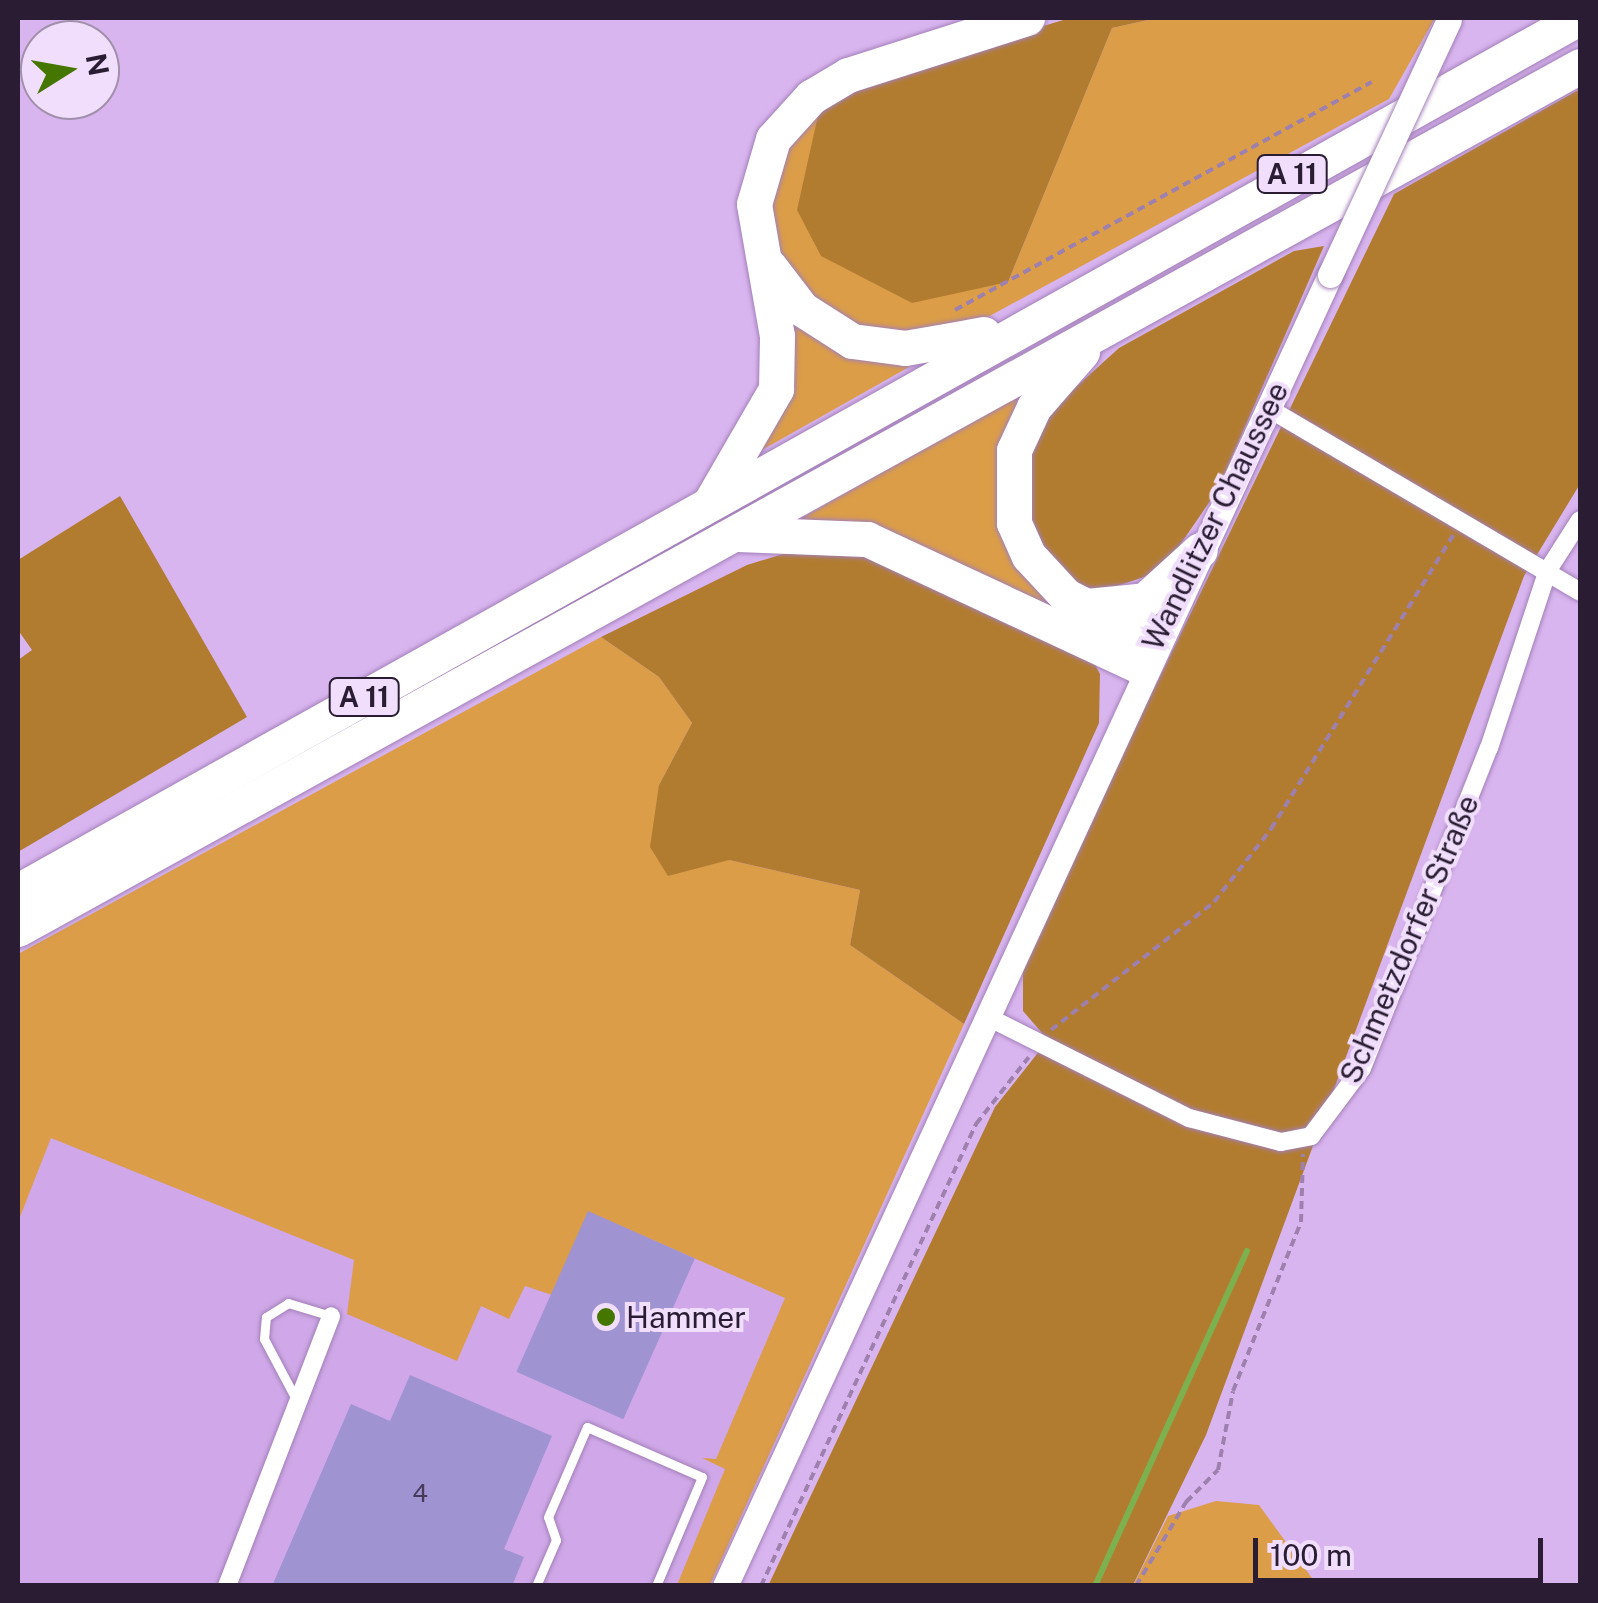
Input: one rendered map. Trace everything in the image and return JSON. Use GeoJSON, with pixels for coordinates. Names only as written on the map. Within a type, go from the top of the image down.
{"type":"FeatureCollection","features":[{"type":"Feature","properties":{"kind":"highway"},"geometry":{"type":"LineString","coordinates":[[710,502],[776,389],[777,336],[759,248],[760,170],[811,97],[886,60],[1028,18]]}},
{"type":"Feature","properties":{"kind":"highway","name":"A 11"},"geometry":{"type":"LineString","coordinates":[[18,892],[1005,332],[1579,18]]}},
{"type":"Feature","properties":{"kind":"highway","name":"A 11"},"geometry":{"type":"LineString","coordinates":[[18,929],[1580,66]]}},
{"type":"Feature","properties":{"kind":"highway"},"geometry":{"type":"LineString","coordinates":[[759,248],[802,308],[852,341],[905,348],[1005,332]]}},
{"type":"Feature","properties":{"kind":"highway"},"geometry":{"type":"LineString","coordinates":[[1090,336],[1034,407],[1009,488],[1029,556],[1076,604],[1148,654]]}},
{"type":"Feature","properties":{"kind":"highway"},"geometry":{"type":"LineString","coordinates":[[735,534],[867,540],[1148,654]]}},
{"type":"Feature","properties":{"kind":"highway"},"geometry":{"type":"LineString","coordinates":[[1076,604],[1145,600],[1200,550]]}},
{"type":"Feature","properties":{"kind":"main road","name":"Wandlitzer Chaussee"},"geometry":{"type":"LineString","coordinates":[[725,1586],[1148,654],[1268,408],[1449,19]]}},
{"type":"Feature","properties":{"kind":"street"},"geometry":{"type":"LineString","coordinates":[[1268,408],[1580,592]]}},
{"type":"Feature","properties":{"kind":"street","name":"Schmetzdorfer Straße"},"geometry":{"type":"LineString","coordinates":[[1302,1140],[1324,1125],[1362,1068],[1489,748],[1548,570],[1580,520]]}},
{"type":"Feature","properties":{"kind":"street"},"geometry":{"type":"LineString","coordinates":[[986,1016],[1189,1118],[1302,1140]]}},
{"type":"Feature","properties":{"kind":"street"},"geometry":{"type":"LineString","coordinates":[[226,1586],[332,1316]]}},
{"type":"Feature","properties":{"kind":"lane"},"geometry":{"type":"LineString","coordinates":[[297,1401],[264,1339],[266,1317],[288,1304],[332,1316]]}},
{"type":"Feature","properties":{"kind":"lane"},"geometry":{"type":"LineString","coordinates":[[536,1586],[556,1540],[548,1517],[587,1427],[702,1477],[656,1586]]}},
{"type":"Feature","properties":{"kind":"path"},"geometry":{"type":"LineString","coordinates":[[940,314],[994,294],[1372,82]]}},
{"type":"Feature","properties":{"kind":"path"},"geometry":{"type":"LineString","coordinates":[[760,1586],[976,1124],[1039,1045],[1214,902],[1271,829],[1460,523]]}},
{"type":"Feature","properties":{"kind":"path"},"geometry":{"type":"LineString","coordinates":[[1136,1586],[1186,1502],[1218,1470],[1233,1391],[1300,1222],[1302,1140]]}},
{"type":"Feature","properties":{"kind":"shaded area"},"geometry":{"type":"Polygon","coordinates":[[[1070,18],[1157,18],[1112,28],[1008,282],[912,303],[821,256],[797,210],[819,111],[893,71],[1070,18]]]}},
{"type":"Feature","properties":{"kind":"shaded area"},"geometry":{"type":"Polygon","coordinates":[[[1157,18],[1435,18],[1389,99],[973,325],[934,336],[834,322],[780,261],[770,203],[786,150],[819,111],[1008,282],[1112,28],[1157,18]]]}},
{"type":"Feature","properties":{"kind":"shaded area"},"geometry":{"type":"Polygon","coordinates":[[[1580,89],[1580,484],[1524,576],[1206,1435],[1133,1585],[768,1586],[995,1107],[1048,1040],[1023,1011],[1023,959],[1394,194],[1580,89]]]}},
{"type":"Feature","properties":{"kind":"shaded area"},"geometry":{"type":"Polygon","coordinates":[[[1324,246],[1217,491],[1162,571],[1093,594],[1057,571],[1027,517],[1026,453],[1045,415],[1119,348],[1294,251],[1324,246]]]}},
{"type":"Feature","properties":{"kind":"shaded area"},"geometry":{"type":"Polygon","coordinates":[[[781,302],[925,358],[762,450],[781,302]]]}},
{"type":"Feature","properties":{"kind":"shaded area"},"geometry":{"type":"Polygon","coordinates":[[[1025,391],[1083,622],[800,519],[1025,391]]]}},
{"type":"Feature","properties":{"kind":"shaded area"},"geometry":{"type":"Polygon","coordinates":[[[120,496],[247,717],[18,852],[18,660],[32,650],[18,630],[18,560],[120,496]]]}},
{"type":"Feature","properties":{"kind":"shaded area"},"geometry":{"type":"Polygon","coordinates":[[[812,545],[862,548],[1092,659],[1100,674],[1099,723],[964,1024],[850,945],[860,890],[729,860],[668,876],[650,847],[659,785],[692,723],[659,677],[601,637],[747,565],[812,545]]]}},
{"type":"Feature","properties":{"kind":"shaded area"},"geometry":{"type":"Polygon","coordinates":[[[601,637],[659,677],[692,723],[659,785],[729,860],[860,890],[850,945],[964,1024],[710,1585],[677,1585],[725,1469],[702,1458],[716,1459],[785,1298],[589,1212],[552,1295],[525,1286],[509,1319],[481,1306],[457,1361],[347,1314],[354,1260],[51,1138],[18,1222],[18,954],[601,637]]]}},
{"type":"Feature","properties":{"kind":"shaded area"},"geometry":{"type":"Polygon","coordinates":[[[18,1064],[579,1162],[822,1273],[685,1585],[18,1586],[18,1064]]]}},
{"type":"Feature","properties":{"kind":"shaded area"},"geometry":{"type":"Polygon","coordinates":[[[1216,1501],[1259,1505],[1317,1585],[1133,1586],[1168,1516],[1216,1501]]]}},
{"type":"Feature","properties":{"kind":"building","name":"Hammer"},"geometry":{"type":"Polygon","coordinates":[[[588,1211],[695,1259],[623,1419],[516,1372],[588,1211]]]}},
{"type":"Feature","properties":{"kind":"building"},"geometry":{"type":"Polygon","coordinates":[[[410,1375],[552,1436],[504,1549],[524,1557],[512,1586],[272,1586],[351,1404],[390,1421],[410,1375]]]}},
{"type":"Feature","properties":{"kind":"waterway"},"geometry":{"type":"LineString","coordinates":[[1095,1586],[1247,1251]]}},
{"type":"Feature","properties":{"kind":"place","name":"Hammer"},"geometry":{"type":"Point","coordinates":[606,1317]}}]}
